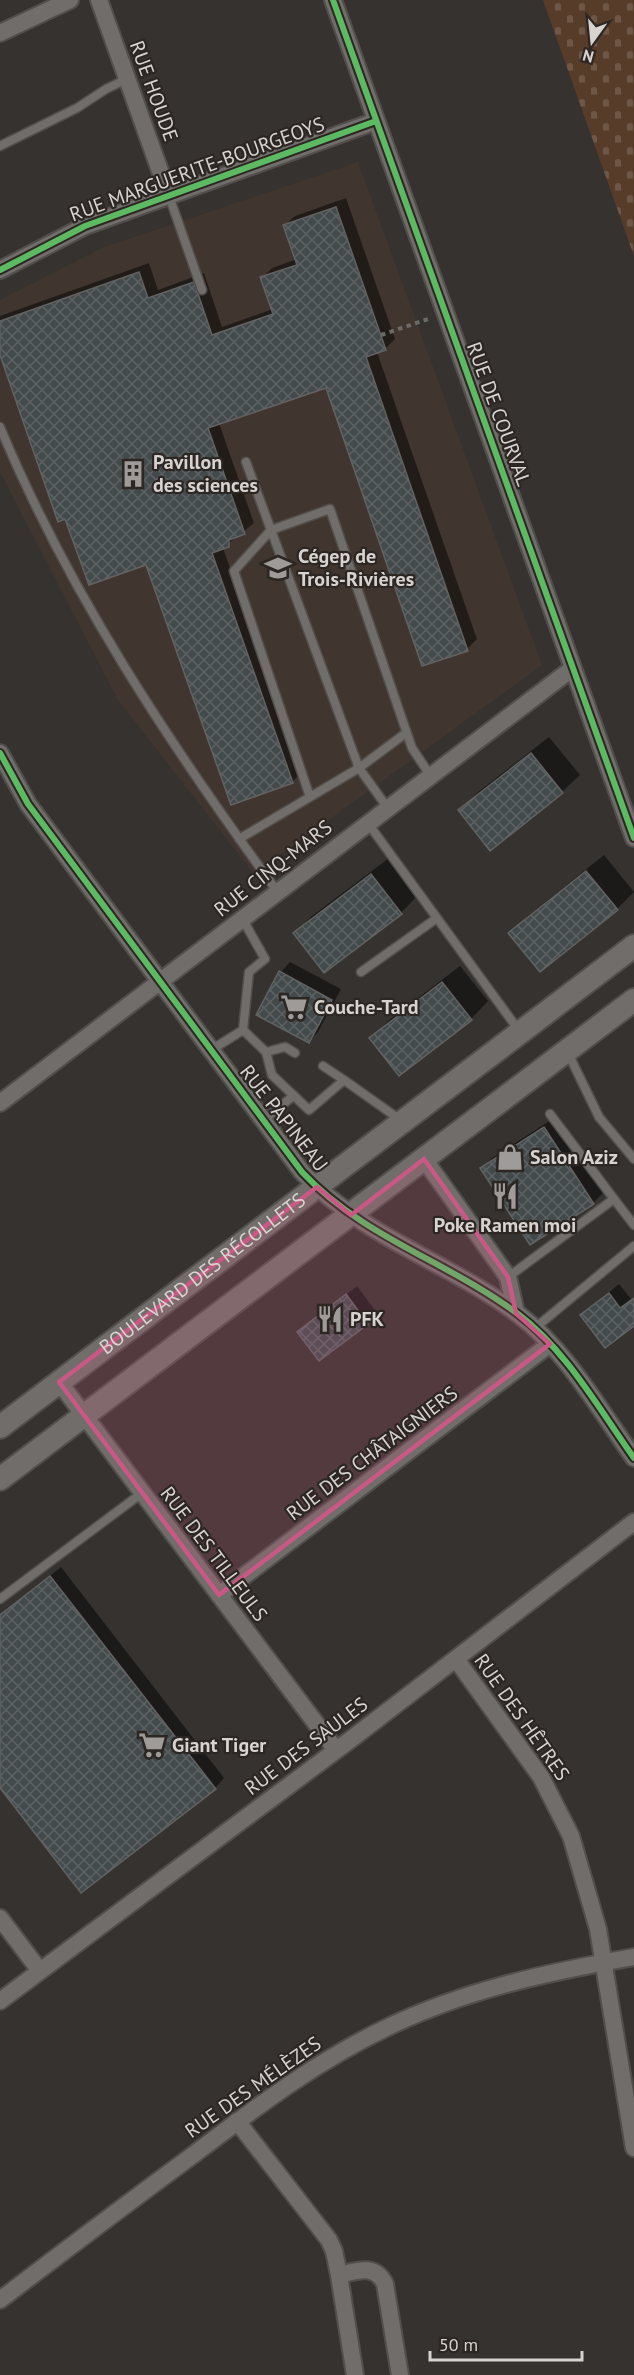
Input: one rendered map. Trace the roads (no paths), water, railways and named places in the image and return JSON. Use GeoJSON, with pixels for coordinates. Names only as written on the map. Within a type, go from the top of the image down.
{"type":"FeatureCollection","features":[{"type":"Feature","properties":{"kind":"main road","name":"BOULEVARD DES RÉCOLLETS"},"geometry":{"type":"LineString","coordinates":[[0,1427],[634,946]]}},
{"type":"Feature","properties":{"kind":"main road"},"geometry":{"type":"LineString","coordinates":[[0,1479],[634,1000]]}},
{"type":"Feature","properties":{"kind":"street"},"geometry":{"type":"LineString","coordinates":[[0,33],[70,0]]}},
{"type":"Feature","properties":{"kind":"street","name":"RUE HOUDE"},"geometry":{"type":"LineString","coordinates":[[99,0],[169,196]]}},
{"type":"Feature","properties":{"kind":"street","name":"RUE DE COURVAL"},"geometry":{"type":"LineString","coordinates":[[333,0],[634,838]]}},
{"type":"Feature","properties":{"kind":"street","name":"RUE MARGUERITE-BOURGEOYS"},"geometry":{"type":"LineString","coordinates":[[0,270],[78,229],[376,121]]}},
{"type":"Feature","properties":{"kind":"street","name":"RUE CINQ-MARS"},"geometry":{"type":"LineString","coordinates":[[0,1103],[367,822],[573,668]]}},
{"type":"Feature","properties":{"kind":"street","name":"RUE PAPINEAU"},"geometry":{"type":"LineString","coordinates":[[0,753],[28,804],[263,1121],[317,1187],[351,1215],[516,1313],[535,1328],[550,1344],[634,1458]]}},
{"type":"Feature","properties":{"kind":"street"},"geometry":{"type":"LineString","coordinates":[[424,1160],[508,1277],[516,1313]]}},
{"type":"Feature","properties":{"kind":"street","name":"RUE DES CHÂTAIGNIERS"},"geometry":{"type":"LineString","coordinates":[[219,1595],[550,1344]]}},
{"type":"Feature","properties":{"kind":"street","name":"RUE DES TILLEULS"},"geometry":{"type":"LineString","coordinates":[[59,1382],[336,1750]]}},
{"type":"Feature","properties":{"kind":"street","name":"RUE DES SAULES"},"geometry":{"type":"LineString","coordinates":[[0,2001],[336,1750],[634,1522]]}},
{"type":"Feature","properties":{"kind":"street","name":"RUE DES HÊTRES"},"geometry":{"type":"LineString","coordinates":[[456,1659],[518,1742],[556,1803],[581,1863],[604,1963],[634,2148]]}},
{"type":"Feature","properties":{"kind":"street"},"geometry":{"type":"LineString","coordinates":[[0,1918],[40,1971]]}},
{"type":"Feature","properties":{"kind":"street","name":"RUE DES MÉLÈZES"},"geometry":{"type":"LineString","coordinates":[[0,2300],[237,2121],[331,2056],[412,2016],[510,1982],[634,1957]]}},
{"type":"Feature","properties":{"kind":"street"},"geometry":{"type":"LineString","coordinates":[[237,2121],[329,2240],[339,2274],[355,2375]]}},
{"type":"Feature","properties":{"kind":"street"},"geometry":{"type":"LineString","coordinates":[[339,2274],[366,2269],[373,2270],[382,2278],[400,2375]]}},
{"type":"Feature","properties":{"kind":"lane"},"geometry":{"type":"LineString","coordinates":[[0,146],[127,79]]}},
{"type":"Feature","properties":{"kind":"lane"},"geometry":{"type":"LineString","coordinates":[[169,196],[202,290]]}},
{"type":"Feature","properties":{"kind":"lane"},"geometry":{"type":"LineString","coordinates":[[0,427],[19,473],[104,634],[239,839],[277,891]]}},
{"type":"Feature","properties":{"kind":"lane"},"geometry":{"type":"LineString","coordinates":[[246,462],[359,768],[387,807]]}},
{"type":"Feature","properties":{"kind":"lane"},"geometry":{"type":"LineString","coordinates":[[310,797],[234,571],[271,530],[330,509],[406,733],[412,748],[430,775]]}},
{"type":"Feature","properties":{"kind":"lane"},"geometry":{"type":"LineString","coordinates":[[239,839],[359,768],[406,733]]}},
{"type":"Feature","properties":{"kind":"lane"},"geometry":{"type":"LineString","coordinates":[[367,822],[520,1032]]}},
{"type":"Feature","properties":{"kind":"lane"},"geometry":{"type":"LineString","coordinates":[[242,918],[266,959],[249,972],[243,1030]]}},
{"type":"Feature","properties":{"kind":"lane"},"geometry":{"type":"LineString","coordinates":[[361,972],[437,918]]}},
{"type":"Feature","properties":{"kind":"lane"},"geometry":{"type":"LineString","coordinates":[[211,1050],[243,1030]]}},
{"type":"Feature","properties":{"kind":"lane"},"geometry":{"type":"LineString","coordinates":[[243,1030],[266,1052],[272,1075],[309,1110],[344,1080]]}},
{"type":"Feature","properties":{"kind":"lane"},"geometry":{"type":"LineString","coordinates":[[266,1052],[285,1047],[295,1053]]}},
{"type":"Feature","properties":{"kind":"lane"},"geometry":{"type":"LineString","coordinates":[[567,1051],[599,1117],[634,1159]]}},
{"type":"Feature","properties":{"kind":"lane"},"geometry":{"type":"LineString","coordinates":[[323,1066],[402,1122]]}},
{"type":"Feature","properties":{"kind":"lane"},"geometry":{"type":"LineString","coordinates":[[263,1121],[293,1096]]}},
{"type":"Feature","properties":{"kind":"lane"},"geometry":{"type":"LineString","coordinates":[[550,1114],[634,1225]]}},
{"type":"Feature","properties":{"kind":"lane"},"geometry":{"type":"LineString","coordinates":[[508,1277],[614,1199]]}},
{"type":"Feature","properties":{"kind":"lane"},"geometry":{"type":"LineString","coordinates":[[535,1328],[634,1246]]}},
{"type":"Feature","properties":{"kind":"lane"},"geometry":{"type":"LineString","coordinates":[[0,1599],[142,1492]]}},
{"type":"Feature","properties":{"kind":"place","name":"Pavillon des sciences"},"geometry":{"type":"Point","coordinates":[133,474]}},
{"type":"Feature","properties":{"kind":"place","name":"Cégep de Trois-Rivières"},"geometry":{"type":"Point","coordinates":[278,568]}},
{"type":"Feature","properties":{"kind":"place","name":"Couche-Tard"},"geometry":{"type":"Point","coordinates":[294,1007]}},
{"type":"Feature","properties":{"kind":"place","name":"Salon Aziz"},"geometry":{"type":"Point","coordinates":[510,1157]}},
{"type":"Feature","properties":{"kind":"place","name":"Poke Ramen moi"},"geometry":{"type":"Point","coordinates":[505,1196]}},
{"type":"Feature","properties":{"kind":"place","name":"PFK"},"geometry":{"type":"Point","coordinates":[330,1319]}},
{"type":"Feature","properties":{"kind":"place","name":"Giant Tiger"},"geometry":{"type":"Point","coordinates":[152,1745]}}]}
